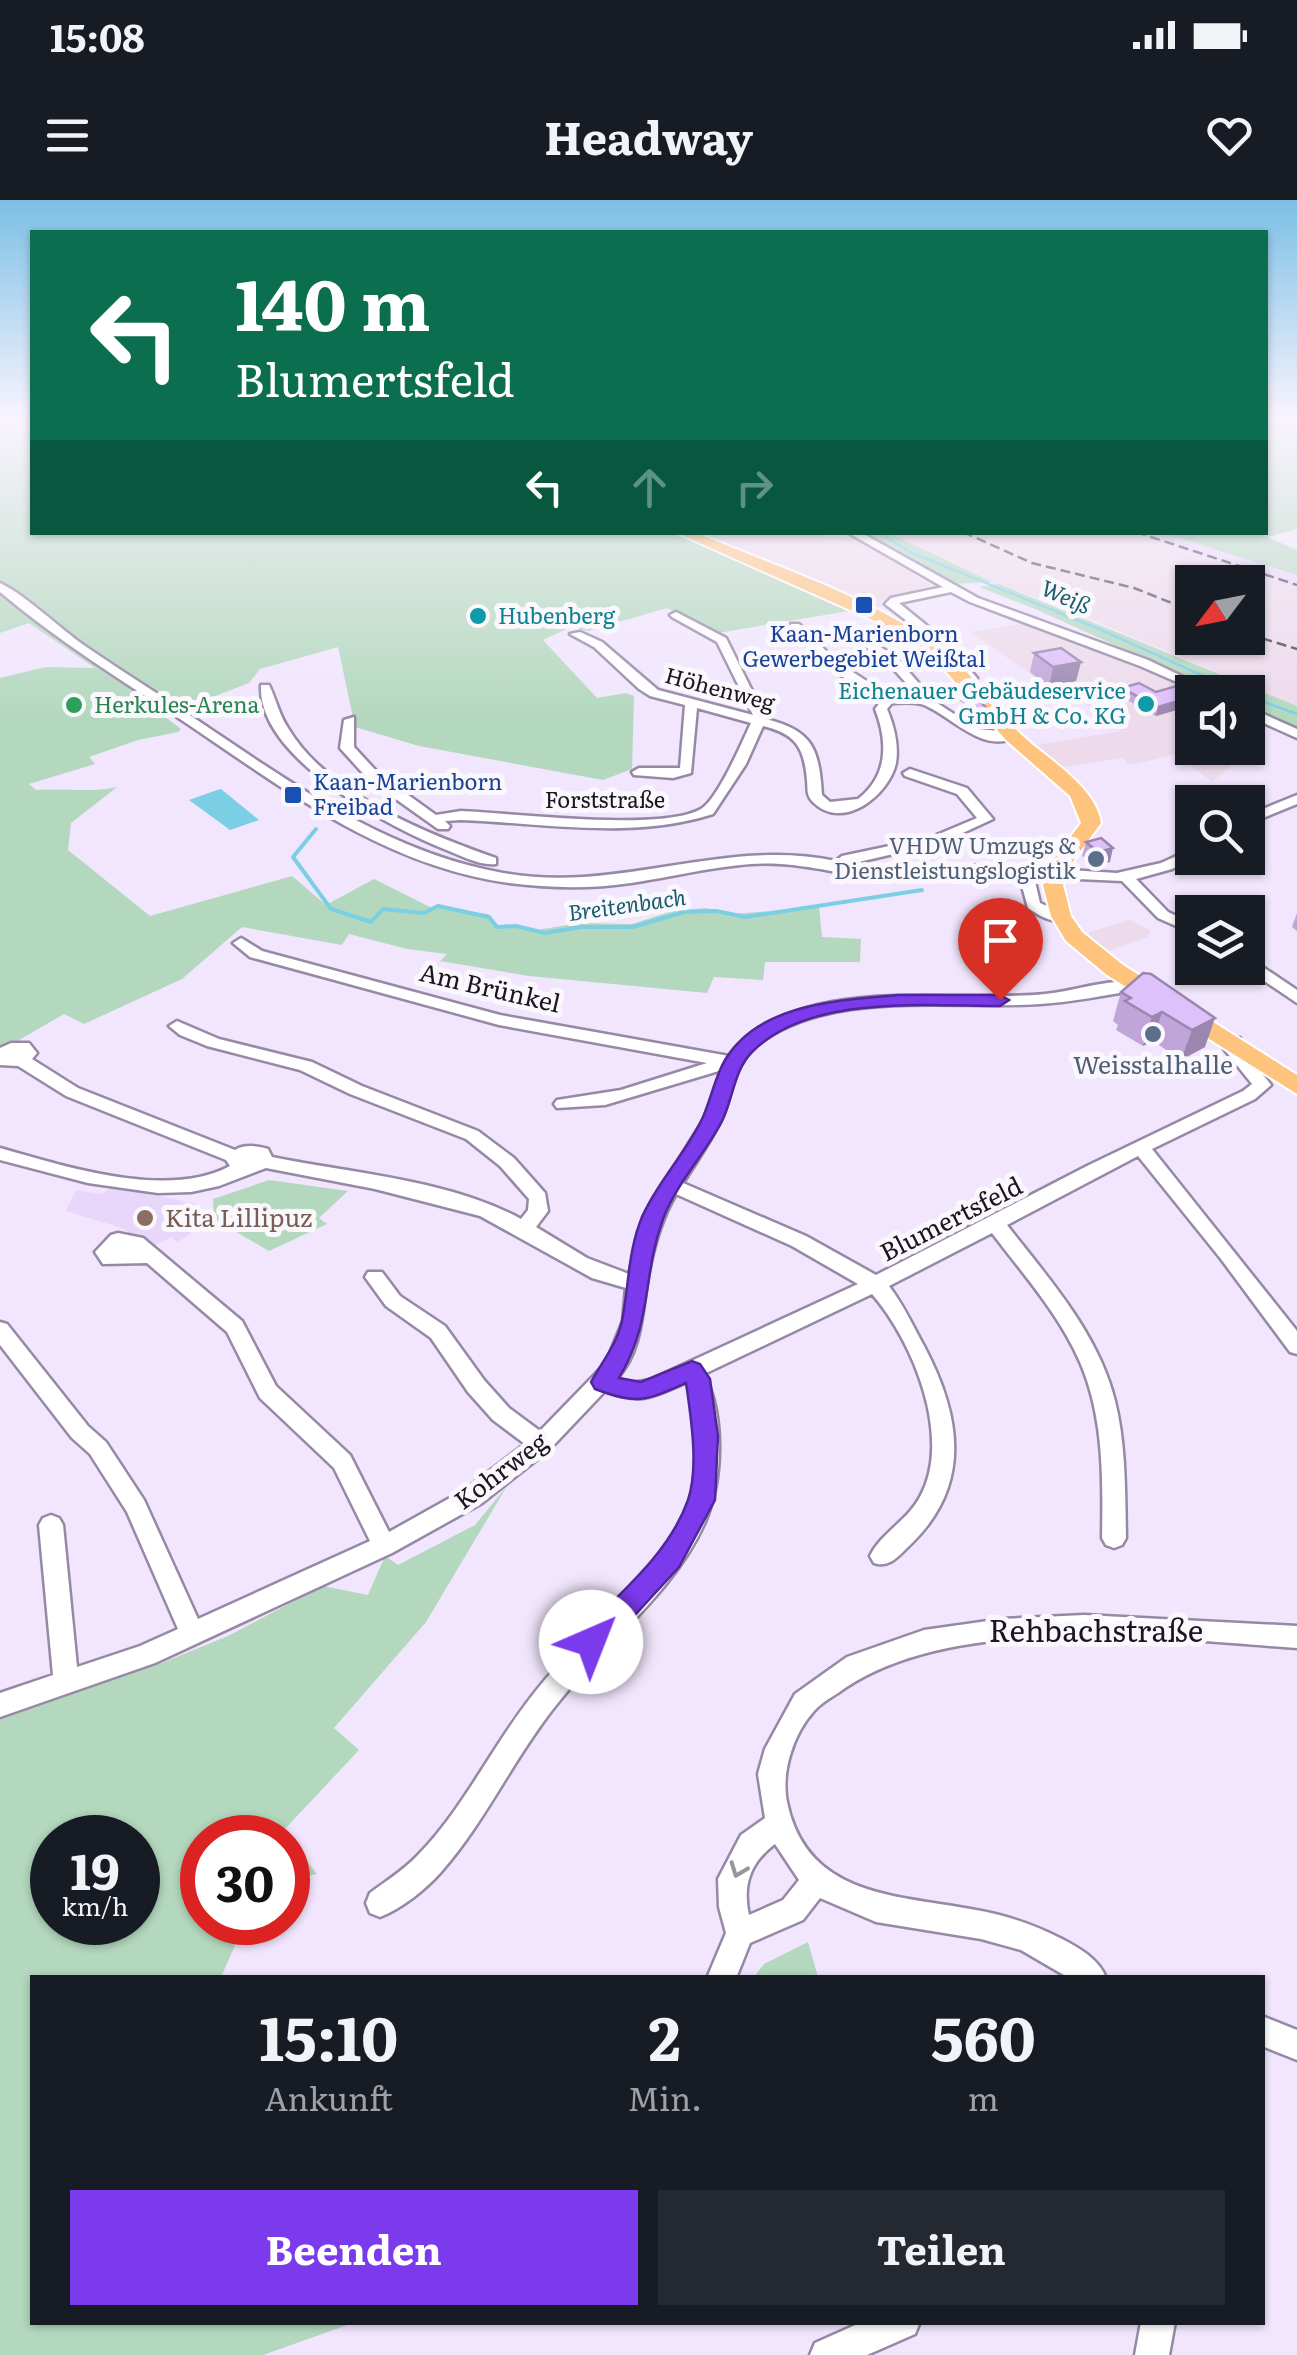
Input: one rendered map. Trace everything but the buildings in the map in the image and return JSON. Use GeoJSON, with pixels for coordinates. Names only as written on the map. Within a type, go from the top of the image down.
{"type":"FeatureCollection","features":[{"type":"Feature","properties":{"kind":"main road"},"geometry":{"type":"LineString","coordinates":[[689,535],[892,623],[941,656],[1012,736],[1077,794],[1090,814],[1086,832],[1055,874],[1053,885],[1061,916],[1094,956],[1234,1042],[1297,1086]]}},
{"type":"Feature","properties":{"kind":"street"},"geometry":{"type":"LineString","coordinates":[[857,535],[950,588],[1175,677]]}},
{"type":"Feature","properties":{"kind":"street"},"geometry":{"type":"LineString","coordinates":[[0,586],[109,667],[325,810],[400,851],[496,878],[568,884],[644,879],[768,859],[883,874],[981,868],[1127,878],[1175,863]]}},
{"type":"Feature","properties":{"kind":"street"},"geometry":{"type":"LineString","coordinates":[[950,588],[891,604],[963,664],[970,678],[965,682]]}},
{"type":"Feature","properties":{"kind":"street"},"geometry":{"type":"LineString","coordinates":[[676,615],[722,640],[759,721]]}},
{"type":"Feature","properties":{"kind":"street"},"geometry":{"type":"LineString","coordinates":[[796,626],[833,666],[888,700],[928,700]]}},
{"type":"Feature","properties":{"kind":"street"},"geometry":{"type":"LineString","coordinates":[[851,632],[894,661],[928,700],[972,732],[1012,736]]}},
{"type":"Feature","properties":{"kind":"street","name":"Höhenweg"},"geometry":{"type":"LineString","coordinates":[[576,634],[596,642],[641,686],[691,704],[790,729],[802,740],[811,758],[817,801],[848,807],[870,796],[887,773],[893,740],[882,709],[888,700]]}},
{"type":"Feature","properties":{"kind":"street"},"geometry":{"type":"LineString","coordinates":[[265,688],[283,733],[332,780],[406,825],[517,870],[565,878],[568,884]]}},
{"type":"Feature","properties":{"kind":"street"},"geometry":{"type":"LineString","coordinates":[[639,772],[680,774],[688,766],[691,704]]}},
{"type":"Feature","properties":{"kind":"street"},"geometry":{"type":"LineString","coordinates":[[1265,718],[1297,734]]}},
{"type":"Feature","properties":{"kind":"street"},"geometry":{"type":"LineString","coordinates":[[350,720],[347,748],[360,766],[492,861]]}},
{"type":"Feature","properties":{"kind":"street","name":"Forststraße"},"geometry":{"type":"LineString","coordinates":[[435,819],[465,814],[504,819],[644,822],[700,815],[714,805],[759,721]]}},
{"type":"Feature","properties":{"kind":"street"},"geometry":{"type":"LineString","coordinates":[[839,866],[847,860],[958,834],[986,819],[984,812],[962,791],[910,773]]}},
{"type":"Feature","properties":{"kind":"street"},"geometry":{"type":"LineString","coordinates":[[1265,813],[1297,799]]}},
{"type":"Feature","properties":{"kind":"street"},"geometry":{"type":"LineString","coordinates":[[1025,871],[1034,904],[1049,915],[1061,916]]}},
{"type":"Feature","properties":{"kind":"street"},"geometry":{"type":"LineString","coordinates":[[1127,878],[1163,914],[1175,920]]}},
{"type":"Feature","properties":{"kind":"street","name":"Am Brünkel"},"geometry":{"type":"LineString","coordinates":[[241,943],[256,954],[498,1020],[734,1062]]}},
{"type":"Feature","properties":{"kind":"street"},"geometry":{"type":"LineString","coordinates":[[1265,974],[1297,998]]}},
{"type":"Feature","properties":{"kind":"street","name":"Kohrweg"},"geometry":{"type":"LineString","coordinates":[[0,1705],[194,1635],[384,1546],[474,1496],[542,1444],[604,1382],[625,1348],[653,1216],[712,1119],[734,1062],[746,1046],[767,1031],[791,1018],[829,1007],[898,1000],[1042,999],[1138,985]]}},
{"type":"Feature","properties":{"kind":"street"},"geometry":{"type":"LineString","coordinates":[[177,1026],[195,1037],[254,1051],[338,1079],[356,1090],[472,1135],[507,1162],[538,1198],[538,1211],[526,1226]]}},
{"type":"Feature","properties":{"kind":"street","name":"Blumertsfeld"},"geometry":{"type":"LineString","coordinates":[[604,1382],[643,1392],[692,1371],[997,1226],[1249,1095],[1262,1084],[1232,1049],[1234,1042]]}},
{"type":"Feature","properties":{"kind":"street"},"geometry":{"type":"LineString","coordinates":[[21,1060],[72,1092],[254,1168],[262,1162],[470,1207],[526,1226],[606,1276],[637,1283]]}},
{"type":"Feature","properties":{"kind":"street","name":"Kohrweg"},"geometry":{"type":"LineString","coordinates":[[563,1104],[589,1104],[677,1075],[734,1062]]}},
{"type":"Feature","properties":{"kind":"street"},"geometry":{"type":"LineString","coordinates":[[1141,1148],[1297,1346]]}},
{"type":"Feature","properties":{"kind":"street"},"geometry":{"type":"LineString","coordinates":[[0,1154],[72,1174],[163,1185],[208,1184],[228,1178],[238,1162]]}},
{"type":"Feature","properties":{"kind":"street"},"geometry":{"type":"LineString","coordinates":[[671,1184],[748,1216],[875,1284],[931,1376],[946,1423],[945,1454],[936,1486],[908,1534],[882,1556]]}},
{"type":"Feature","properties":{"kind":"street"},"geometry":{"type":"LineString","coordinates":[[997,1226],[1043,1286],[1084,1349],[1100,1383],[1109,1442],[1114,1538]]}},
{"type":"Feature","properties":{"kind":"street"},"geometry":{"type":"LineString","coordinates":[[147,1256],[211,1303],[235,1328],[268,1392],[342,1462],[384,1546]]}},
{"type":"Feature","properties":{"kind":"street"},"geometry":{"type":"LineString","coordinates":[[375,1277],[393,1301],[438,1332],[476,1386],[502,1414],[542,1444]]}},
{"type":"Feature","properties":{"kind":"street"},"geometry":{"type":"LineString","coordinates":[[0,1330],[80,1432],[98,1448],[136,1507],[194,1635]]}},
{"type":"Feature","properties":{"kind":"street"},"geometry":{"type":"LineString","coordinates":[[380,1904],[431,1863],[544,1699],[591,1642],[670,1559],[689,1529],[702,1500],[705,1470],[703,1417],[698,1379],[692,1371]]}},
{"type":"Feature","properties":{"kind":"street"},"geometry":{"type":"LineString","coordinates":[[51,1525],[66,1683]]}},
{"type":"Feature","properties":{"kind":"street","name":"Rehbachstraße"},"geometry":{"type":"LineString","coordinates":[[1088,1975],[1062,1954],[1027,1937],[943,1918],[887,1912],[857,1902],[818,1879],[794,1850],[771,1793],[772,1765],[780,1735],[789,1720],[824,1685],[889,1652],[963,1633],[1012,1627],[1297,1637]]}},
{"type":"Feature","properties":{"kind":"street"},"geometry":{"type":"LineString","coordinates":[[722,1975],[740,1933],[733,1907],[732,1879],[751,1845],[780,1823]]}},
{"type":"Feature","properties":{"kind":"street"},"geometry":{"type":"LineString","coordinates":[[740,1933],[793,1910],[818,1879]]}},
{"type":"Feature","properties":{"kind":"street"},"geometry":{"type":"LineString","coordinates":[[1265,2032],[1297,2045]]}},
{"type":"Feature","properties":{"kind":"street"},"geometry":{"type":"LineString","coordinates":[[827,2355],[896,2325]]}},
{"type":"Feature","properties":{"kind":"street"},"geometry":{"type":"LineString","coordinates":[[1152,2355],[1157,2325]]}},
{"type":"Feature","properties":{"kind":"shaded area"},"geometry":{"type":"Polygon","coordinates":[[[702,535],[853,538],[931,585],[878,602],[883,605],[879,607],[702,535]]]}},
{"type":"Feature","properties":{"kind":"shaded area"},"geometry":{"type":"Polygon","coordinates":[[[893,535],[1137,535],[1229,565],[1175,565],[1175,655],[992,582],[893,535]]]}},
{"type":"Feature","properties":{"kind":"shaded area"},"geometry":{"type":"Polygon","coordinates":[[[1137,535],[1169,535],[1297,575],[1297,587],[1265,577],[1265,565],[1229,565],[1137,535]]]}},
{"type":"Feature","properties":{"kind":"shaded area"},"geometry":{"type":"Polygon","coordinates":[[[1265,577],[1297,587],[1297,706],[1265,693],[1265,675],[1223,675],[1176,655],[1265,655],[1265,577]]]}},
{"type":"Feature","properties":{"kind":"shaded area"},"geometry":{"type":"Polygon","coordinates":[[[1022,624],[1175,683],[1175,754],[1129,765],[1123,758],[1055,768],[1029,746],[1121,731],[1075,696],[1065,698],[970,632],[1022,624]]]}},
{"type":"Feature","properties":{"kind":"shaded area"},"geometry":{"type":"Polygon","coordinates":[[[1191,765],[1231,766],[1212,782],[1191,765]]]}},
{"type":"Feature","properties":{"kind":"shaded area"},"geometry":{"type":"Polygon","coordinates":[[[1131,920],[1151,931],[1147,937],[1109,951],[1090,938],[1089,932],[1131,920]]]}},
{"type":"Feature","properties":{"kind":"shaded area","name":"Kita Lillipuz"},"geometry":{"type":"Polygon","coordinates":[[[112,1187],[198,1204],[200,1226],[177,1243],[172,1237],[151,1247],[122,1228],[66,1211],[76,1190],[101,1194],[112,1187]]]}},
{"type":"Feature","properties":{"kind":"green space"},"geometry":{"type":"Polygon","coordinates":[[[0,519],[30,519],[30,535],[681,535],[855,610],[718,633],[667,608],[588,631],[571,627],[543,640],[597,698],[626,693],[634,696],[632,769],[603,780],[419,746],[355,727],[338,647],[260,669],[249,683],[166,715],[147,703],[181,729],[89,757],[95,764],[29,784],[36,790],[117,787],[71,823],[68,850],[150,916],[292,876],[326,905],[374,879],[430,907],[488,914],[493,924],[537,930],[579,923],[632,924],[673,911],[706,908],[734,914],[819,907],[822,937],[861,939],[860,962],[765,962],[763,980],[714,977],[707,993],[529,976],[440,961],[447,954],[407,949],[349,934],[342,945],[242,927],[182,979],[84,1024],[64,1014],[0,1051],[0,678],[46,667],[95,668],[29,623],[0,633],[0,519]]]}},
{"type":"Feature","properties":{"kind":"green space"},"geometry":{"type":"Polygon","coordinates":[[[1268,519],[1297,519],[1297,529],[1268,537],[1297,550],[1297,575],[1168,535],[1268,535],[1268,519]]]}},
{"type":"Feature","properties":{"kind":"green space"},"geometry":{"type":"Polygon","coordinates":[[[865,535],[893,535],[992,582],[951,584],[865,535]]]}},
{"type":"Feature","properties":{"kind":"green space"},"geometry":{"type":"Polygon","coordinates":[[[999,584],[1221,675],[1181,675],[979,587],[999,584]]]}},
{"type":"Feature","properties":{"kind":"green space"},"geometry":{"type":"Polygon","coordinates":[[[1265,693],[1297,706],[1297,729],[1265,714],[1265,693]]]}},
{"type":"Feature","properties":{"kind":"green space"},"geometry":{"type":"Polygon","coordinates":[[[269,1180],[348,1191],[319,1218],[327,1224],[269,1251],[214,1219],[213,1199],[269,1180]]]}},
{"type":"Feature","properties":{"kind":"green space"},"geometry":{"type":"Polygon","coordinates":[[[507,1486],[426,1622],[334,1728],[359,1750],[298,1815],[180,1815],[180,1945],[235,1945],[222,1975],[30,1975],[30,2325],[347,2325],[263,2355],[0,2355],[0,1714],[157,1659],[159,1664],[228,1636],[323,1586],[368,1595],[385,1556],[398,1565],[475,1525],[507,1486]]]}},
{"type":"Feature","properties":{"kind":"green space"},"geometry":{"type":"Polygon","coordinates":[[[808,1942],[817,1975],[756,1975],[764,1964],[808,1942]]]}},
{"type":"Feature","properties":{"kind":"water"},"geometry":{"type":"Polygon","coordinates":[[[220,789],[259,820],[230,830],[189,800],[220,789]]]}},
{"type":"Feature","properties":{"kind":"waterway","name":"Weiß"},"geometry":{"type":"LineString","coordinates":[[883,535],[910,552],[1201,675]]}},
{"type":"Feature","properties":{"kind":"waterway","name":"Weiß"},"geometry":{"type":"LineString","coordinates":[[1265,702],[1297,714]]}},
{"type":"Feature","properties":{"kind":"waterway","name":"Breitenbach"},"geometry":{"type":"LineString","coordinates":[[316,829],[293,857],[331,909],[371,922],[383,909],[424,913],[438,906],[489,917],[497,927],[516,926],[545,933],[581,927],[633,927],[684,912],[716,911],[745,917],[922,890]]}},
{"type":"Feature","properties":{"kind":"railway"},"geometry":{"type":"LineString","coordinates":[[970,535],[1032,563],[1134,588],[1175,604]]}},
{"type":"Feature","properties":{"kind":"railway"},"geometry":{"type":"LineString","coordinates":[[1145,535],[1297,585]]}},
{"type":"Feature","properties":{"kind":"railway"},"geometry":{"type":"LineString","coordinates":[[1265,639],[1297,649]]}},
{"type":"Feature","properties":{"kind":"place","name":"Kaan-Marienborn Gewerbegebiet Weißtal"},"geometry":{"type":"Point","coordinates":[864,605]}},
{"type":"Feature","properties":{"kind":"place","name":"Hubenberg"},"geometry":{"type":"Point","coordinates":[478,616]}},
{"type":"Feature","properties":{"kind":"place","name":"Eichenauer Gebäudeservice GmbH & Co. KG"},"geometry":{"type":"Point","coordinates":[1146,704]}},
{"type":"Feature","properties":{"kind":"place","name":"Herkules-Arena"},"geometry":{"type":"Point","coordinates":[74,705]}},
{"type":"Feature","properties":{"kind":"place","name":"Kaan-Marienborn Freibad"},"geometry":{"type":"Point","coordinates":[293,795]}},
{"type":"Feature","properties":{"kind":"place","name":"VHDW Umzugs & Dienstleistungslogistik"},"geometry":{"type":"Point","coordinates":[1096,859]}},
{"type":"Feature","properties":{"kind":"place","name":"Weisstalhalle"},"geometry":{"type":"Point","coordinates":[1153,1034]}},
{"type":"Feature","properties":{"kind":"place","name":"Kita Lillipuz"},"geometry":{"type":"Point","coordinates":[145,1218]}},
{"type":"Feature","properties":{"kind":"route"},"geometry":{"type":"LineString","coordinates":[[591,1642],[670,1559],[702,1500],[706,1436],[698,1379],[692,1371],[643,1392],[618,1389],[604,1382],[625,1348],[633,1321],[637,1283],[653,1216],[700,1144],[734,1062],[746,1046],[767,1031],[791,1018],[829,1007],[898,1000],[1000,1000]]}}]}
